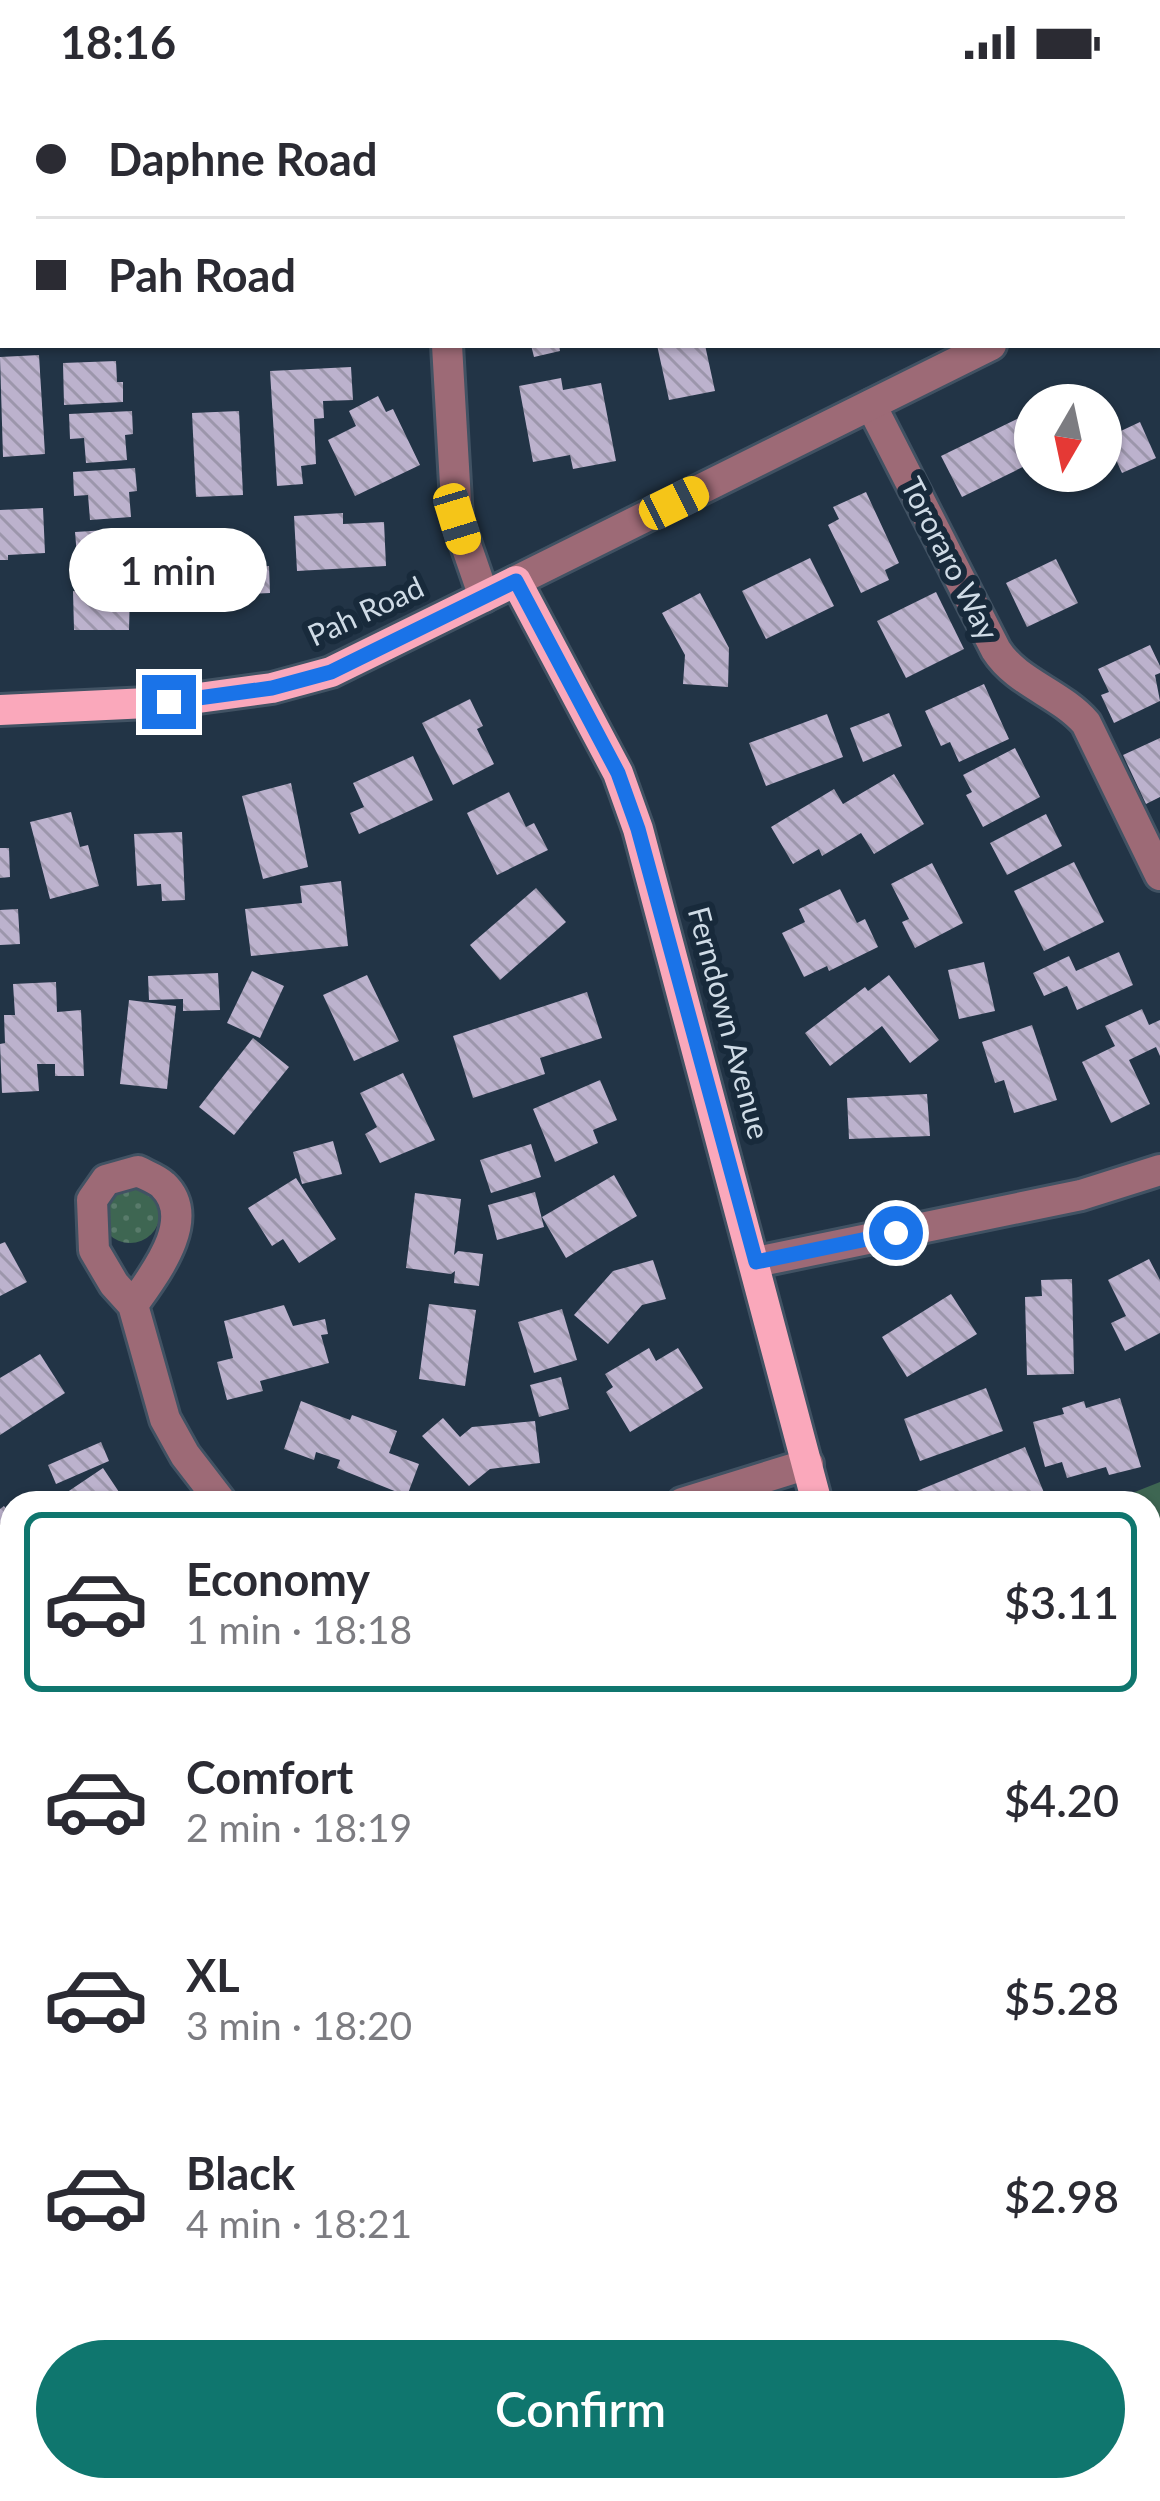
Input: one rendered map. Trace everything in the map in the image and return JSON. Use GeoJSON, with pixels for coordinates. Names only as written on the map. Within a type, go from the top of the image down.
{"type":"FeatureCollection","features":[{"type":"Feature","properties":{"kind":"main road","name":"Pah Road"},"geometry":{"type":"LineString","coordinates":[[0,710],[169,702],[272,688],[331,672],[516,581]]}},
{"type":"Feature","properties":{"kind":"main road","name":"Ferndown Avenue"},"geometry":{"type":"LineString","coordinates":[[516,581],[618,773],[638,829],[815,1491]]}},
{"type":"Feature","properties":{"kind":"street"},"geometry":{"type":"LineString","coordinates":[[447,348],[457,519],[484,597]]}},
{"type":"Feature","properties":{"kind":"street","name":"Pah Road"},"geometry":{"type":"LineString","coordinates":[[516,581],[985,348]]}},
{"type":"Feature","properties":{"kind":"street","name":"Tororaro Way"},"geometry":{"type":"LineString","coordinates":[[871,405],[996,650],[1013,670],[1072,706],[1086,723],[1160,875]]}},
{"type":"Feature","properties":{"kind":"street"},"geometry":{"type":"LineString","coordinates":[[756,1262],[1081,1195],[1160,1170]]}},
{"type":"Feature","properties":{"kind":"street"},"geometry":{"type":"LineString","coordinates":[[133,1305],[165,1419],[184,1455],[212,1491]]}},
{"type":"Feature","properties":{"kind":"street"},"geometry":{"type":"LineString","coordinates":[[721,1491],[808,1464]]}},
{"type":"Feature","properties":{"kind":"green space"},"geometry":{"type":"Polygon","coordinates":[[[130,1183],[151,1192],[160,1213],[151,1234],[130,1243],[109,1234],[100,1213],[109,1192],[130,1183]]]}},
{"type":"Feature","properties":{"kind":"green space"},"geometry":{"type":"Polygon","coordinates":[[[1160,1482],[1160,1491],[1137,1491],[1160,1482]]]}},
{"type":"Feature","properties":{"kind":"building"},"geometry":{"type":"Polygon","coordinates":[[[532,348],[560,348],[560,351],[534,357],[532,348]]]}},
{"type":"Feature","properties":{"kind":"building"},"geometry":{"type":"Polygon","coordinates":[[[658,348],[706,348],[715,391],[669,400],[658,348]]]}},
{"type":"Feature","properties":{"kind":"building"},"geometry":{"type":"Polygon","coordinates":[[[39,355],[45,454],[3,457],[0,357],[39,355]]]}},
{"type":"Feature","properties":{"kind":"building"},"geometry":{"type":"Polygon","coordinates":[[[116,361],[123,402],[64,405],[63,363],[116,361]]]}},
{"type":"Feature","properties":{"kind":"building"},"geometry":{"type":"Polygon","coordinates":[[[351,367],[353,400],[323,401],[324,418],[314,419],[316,464],[301,466],[303,484],[277,486],[270,371],[351,367]]]}},
{"type":"Feature","properties":{"kind":"building"},"geometry":{"type":"Polygon","coordinates":[[[561,378],[563,390],[601,383],[616,461],[573,469],[570,455],[533,462],[519,386],[561,378]]]}},
{"type":"Feature","properties":{"kind":"building"},"geometry":{"type":"Polygon","coordinates":[[[378,396],[386,412],[393,409],[420,465],[355,496],[328,440],[356,426],[349,411],[378,396]]]}},
{"type":"Feature","properties":{"kind":"building"},"geometry":{"type":"Polygon","coordinates":[[[132,411],[133,434],[125,435],[127,460],[86,463],[84,438],[70,439],[69,414],[132,411]]]}},
{"type":"Feature","properties":{"kind":"building"},"geometry":{"type":"Polygon","coordinates":[[[239,411],[243,495],[196,497],[192,413],[239,411]]]}},
{"type":"Feature","properties":{"kind":"building"},"geometry":{"type":"Polygon","coordinates":[[[1014,420],[1014,471],[962,497],[941,456],[1014,420]]]}},
{"type":"Feature","properties":{"kind":"building"},"geometry":{"type":"Polygon","coordinates":[[[1140,422],[1156,458],[1122,473],[1122,430],[1140,422]]]}},
{"type":"Feature","properties":{"kind":"building"},"geometry":{"type":"Polygon","coordinates":[[[135,468],[137,491],[129,492],[131,517],[90,520],[88,495],[74,496],[73,472],[135,468]]]}},
{"type":"Feature","properties":{"kind":"building"},"geometry":{"type":"Polygon","coordinates":[[[866,492],[899,563],[885,570],[889,580],[861,593],[828,525],[839,519],[833,507],[866,492]]]}},
{"type":"Feature","properties":{"kind":"building"},"geometry":{"type":"Polygon","coordinates":[[[43,508],[45,553],[8,555],[8,560],[0,560],[0,510],[43,508]]]}},
{"type":"Feature","properties":{"kind":"building"},"geometry":{"type":"Polygon","coordinates":[[[343,513],[343,524],[384,522],[386,566],[297,571],[294,516],[343,513]]]}},
{"type":"Feature","properties":{"kind":"building"},"geometry":{"type":"Polygon","coordinates":[[[139,528],[140,551],[132,552],[134,577],[92,580],[91,555],[77,556],[75,532],[139,528]]]}},
{"type":"Feature","properties":{"kind":"building"},"geometry":{"type":"Polygon","coordinates":[[[254,549],[255,567],[269,566],[270,593],[194,596],[192,552],[254,549]]]}},
{"type":"Feature","properties":{"kind":"building"},"geometry":{"type":"Polygon","coordinates":[[[810,558],[834,606],[766,639],[742,591],[810,558]]]}},
{"type":"Feature","properties":{"kind":"building"},"geometry":{"type":"Polygon","coordinates":[[[1056,559],[1078,603],[1027,627],[1006,583],[1056,559]]]}},
{"type":"Feature","properties":{"kind":"building"},"geometry":{"type":"Polygon","coordinates":[[[73,591],[130,591],[129,630],[74,630],[73,591]]]}},
{"type":"Feature","properties":{"kind":"building"},"geometry":{"type":"Polygon","coordinates":[[[936,592],[964,649],[906,678],[877,621],[936,592]]]}},
{"type":"Feature","properties":{"kind":"building"},"geometry":{"type":"Polygon","coordinates":[[[700,593],[729,648],[728,687],[683,684],[685,655],[662,613],[700,593]]]}},
{"type":"Feature","properties":{"kind":"building"},"geometry":{"type":"Polygon","coordinates":[[[1150,645],[1160,666],[1155,675],[1160,701],[1114,723],[1101,695],[1109,692],[1098,669],[1150,645]]]}},
{"type":"Feature","properties":{"kind":"building"},"geometry":{"type":"Polygon","coordinates":[[[984,684],[1009,739],[959,762],[950,742],[941,746],[925,711],[984,684]]]}},
{"type":"Feature","properties":{"kind":"building"},"geometry":{"type":"Polygon","coordinates":[[[470,699],[483,726],[477,729],[494,764],[453,785],[422,723],[470,699]]]}},
{"type":"Feature","properties":{"kind":"building"},"geometry":{"type":"Polygon","coordinates":[[[889,713],[902,746],[863,762],[850,728],[889,713]]]}},
{"type":"Feature","properties":{"kind":"building"},"geometry":{"type":"Polygon","coordinates":[[[827,714],[843,757],[766,786],[749,743],[827,714]]]}},
{"type":"Feature","properties":{"kind":"building"},"geometry":{"type":"Polygon","coordinates":[[[1160,738],[1160,797],[1146,804],[1123,755],[1160,738]]]}},
{"type":"Feature","properties":{"kind":"building"},"geometry":{"type":"Polygon","coordinates":[[[1015,748],[1040,797],[983,827],[966,795],[972,792],[963,775],[1015,748]]]}},
{"type":"Feature","properties":{"kind":"building"},"geometry":{"type":"Polygon","coordinates":[[[413,756],[433,800],[359,834],[350,813],[364,807],[353,783],[413,756]]]}},
{"type":"Feature","properties":{"kind":"building"},"geometry":{"type":"Polygon","coordinates":[[[894,774],[924,824],[874,854],[861,833],[822,856],[819,849],[793,864],[771,827],[834,789],[843,804],[894,774]]]}},
{"type":"Feature","properties":{"kind":"building"},"geometry":{"type":"Polygon","coordinates":[[[291,783],[308,867],[263,879],[242,796],[291,783]]]}},
{"type":"Feature","properties":{"kind":"building"},"geometry":{"type":"Polygon","coordinates":[[[509,792],[526,827],[534,823],[548,850],[497,875],[467,813],[509,792]]]}},
{"type":"Feature","properties":{"kind":"building"},"geometry":{"type":"Polygon","coordinates":[[[71,812],[80,847],[88,845],[99,886],[50,899],[30,822],[71,812]]]}},
{"type":"Feature","properties":{"kind":"building"},"geometry":{"type":"Polygon","coordinates":[[[1046,814],[1062,846],[1007,875],[990,843],[1046,814]]]}},
{"type":"Feature","properties":{"kind":"building"},"geometry":{"type":"Polygon","coordinates":[[[182,832],[185,900],[162,901],[161,884],[137,886],[134,834],[182,832]]]}},
{"type":"Feature","properties":{"kind":"building"},"geometry":{"type":"Polygon","coordinates":[[[0,848],[9,848],[10,877],[0,878],[0,848]]]}},
{"type":"Feature","properties":{"kind":"building"},"geometry":{"type":"Polygon","coordinates":[[[1074,862],[1104,922],[1044,951],[1014,891],[1074,862]]]}},
{"type":"Feature","properties":{"kind":"building"},"geometry":{"type":"Polygon","coordinates":[[[932,863],[963,923],[915,948],[902,922],[909,919],[891,884],[932,863]]]}},
{"type":"Feature","properties":{"kind":"building"},"geometry":{"type":"Polygon","coordinates":[[[341,881],[348,946],[251,956],[245,909],[302,903],[300,886],[341,881]]]}},
{"type":"Feature","properties":{"kind":"building"},"geometry":{"type":"Polygon","coordinates":[[[536,888],[566,922],[500,980],[470,945],[536,888]]]}},
{"type":"Feature","properties":{"kind":"building"},"geometry":{"type":"Polygon","coordinates":[[[840,889],[857,923],[865,919],[878,947],[829,971],[827,966],[804,977],[782,933],[805,922],[799,909],[840,889]]]}},
{"type":"Feature","properties":{"kind":"building"},"geometry":{"type":"Polygon","coordinates":[[[18,909],[20,944],[0,945],[0,910],[18,909]]]}},
{"type":"Feature","properties":{"kind":"building"},"geometry":{"type":"Polygon","coordinates":[[[1119,952],[1133,985],[1077,1010],[1067,986],[1044,996],[1033,973],[1069,956],[1076,971],[1119,952]]]}},
{"type":"Feature","properties":{"kind":"building"},"geometry":{"type":"Polygon","coordinates":[[[984,962],[995,1011],[959,1019],[948,970],[984,962]]]}},
{"type":"Feature","properties":{"kind":"building"},"geometry":{"type":"Polygon","coordinates":[[[252,971],[284,986],[260,1038],[227,1023],[252,971]]]}},
{"type":"Feature","properties":{"kind":"building"},"geometry":{"type":"Polygon","coordinates":[[[218,973],[220,1010],[183,1011],[183,999],[149,1000],[148,976],[218,973]]]}},
{"type":"Feature","properties":{"kind":"building"},"geometry":{"type":"Polygon","coordinates":[[[367,975],[399,1041],[354,1061],[323,995],[367,975]]]}},
{"type":"Feature","properties":{"kind":"building"},"geometry":{"type":"Polygon","coordinates":[[[889,975],[939,1040],[910,1063],[882,1026],[830,1066],[805,1033],[865,987],[868,991],[889,975]]]}},
{"type":"Feature","properties":{"kind":"building"},"geometry":{"type":"Polygon","coordinates":[[[56,982],[57,1012],[81,1010],[84,1076],[55,1076],[55,1064],[37,1064],[39,1091],[2,1093],[0,1044],[5,1043],[4,1015],[15,1015],[13,984],[56,982]]]}},
{"type":"Feature","properties":{"kind":"building"},"geometry":{"type":"Polygon","coordinates":[[[587,992],[602,1038],[540,1058],[545,1074],[473,1098],[453,1036],[587,992]]]}},
{"type":"Feature","properties":{"kind":"building"},"geometry":{"type":"Polygon","coordinates":[[[129,1000],[176,1006],[167,1089],[120,1084],[129,1000]]]}},
{"type":"Feature","properties":{"kind":"building"},"geometry":{"type":"Polygon","coordinates":[[[1142,1009],[1149,1025],[1160,1020],[1160,1056],[1156,1047],[1129,1060],[1150,1104],[1111,1123],[1082,1062],[1115,1046],[1105,1026],[1142,1009]]]}},
{"type":"Feature","properties":{"kind":"building"},"geometry":{"type":"Polygon","coordinates":[[[1032,1025],[1057,1100],[1014,1113],[1004,1080],[995,1083],[982,1042],[1032,1025]]]}},
{"type":"Feature","properties":{"kind":"building"},"geometry":{"type":"Polygon","coordinates":[[[253,1038],[289,1067],[234,1135],[199,1107],[253,1038]]]}},
{"type":"Feature","properties":{"kind":"building"},"geometry":{"type":"Polygon","coordinates":[[[403,1073],[435,1140],[380,1163],[365,1134],[377,1127],[360,1093],[403,1073]]]}},
{"type":"Feature","properties":{"kind":"building"},"geometry":{"type":"Polygon","coordinates":[[[600,1080],[617,1120],[593,1130],[598,1143],[555,1162],[533,1109],[600,1080]]]}},
{"type":"Feature","properties":{"kind":"building"},"geometry":{"type":"Polygon","coordinates":[[[927,1094],[930,1136],[849,1139],[847,1098],[927,1094]]]}},
{"type":"Feature","properties":{"kind":"building"},"geometry":{"type":"Polygon","coordinates":[[[333,1141],[342,1174],[302,1184],[293,1152],[333,1141]]]}},
{"type":"Feature","properties":{"kind":"building"},"geometry":{"type":"Polygon","coordinates":[[[531,1144],[541,1177],[491,1193],[480,1160],[531,1144]]]}},
{"type":"Feature","properties":{"kind":"building"},"geometry":{"type":"Polygon","coordinates":[[[614,1175],[637,1216],[566,1258],[542,1217],[614,1175]]]}},
{"type":"Feature","properties":{"kind":"building"},"geometry":{"type":"Polygon","coordinates":[[[296,1178],[336,1239],[299,1263],[283,1239],[272,1246],[248,1208],[296,1178]]]}},
{"type":"Feature","properties":{"kind":"building"},"geometry":{"type":"Polygon","coordinates":[[[535,1192],[544,1227],[497,1240],[488,1205],[535,1192]]]}},
{"type":"Feature","properties":{"kind":"building"},"geometry":{"type":"Polygon","coordinates":[[[415,1193],[461,1199],[454,1255],[458,1251],[483,1254],[479,1286],[454,1283],[455,1271],[406,1268],[415,1193]]]}},
{"type":"Feature","properties":{"kind":"building"},"geometry":{"type":"Polygon","coordinates":[[[5,1242],[27,1282],[0,1296],[0,1244],[5,1242]]]}},
{"type":"Feature","properties":{"kind":"building"},"geometry":{"type":"Polygon","coordinates":[[[1149,1259],[1160,1280],[1160,1333],[1125,1351],[1111,1323],[1126,1316],[1108,1280],[1149,1259]]]}},
{"type":"Feature","properties":{"kind":"building"},"geometry":{"type":"Polygon","coordinates":[[[653,1260],[666,1299],[642,1305],[608,1344],[574,1315],[613,1271],[653,1260]]]}},
{"type":"Feature","properties":{"kind":"building"},"geometry":{"type":"Polygon","coordinates":[[[1072,1279],[1074,1374],[1027,1375],[1025,1297],[1042,1296],[1041,1280],[1072,1279]]]}},
{"type":"Feature","properties":{"kind":"building"},"geometry":{"type":"Polygon","coordinates":[[[951,1294],[977,1334],[907,1377],[882,1337],[951,1294]]]}},
{"type":"Feature","properties":{"kind":"building"},"geometry":{"type":"Polygon","coordinates":[[[429,1304],[476,1310],[465,1386],[419,1379],[429,1304]]]}},
{"type":"Feature","properties":{"kind":"building"},"geometry":{"type":"Polygon","coordinates":[[[284,1305],[293,1326],[325,1319],[328,1334],[321,1335],[329,1363],[260,1381],[263,1391],[227,1400],[217,1362],[233,1358],[224,1321],[284,1305]]]}},
{"type":"Feature","properties":{"kind":"building"},"geometry":{"type":"Polygon","coordinates":[[[562,1309],[577,1360],[534,1373],[518,1322],[562,1309]]]}},
{"type":"Feature","properties":{"kind":"building"},"geometry":{"type":"Polygon","coordinates":[[[649,1348],[656,1361],[678,1348],[703,1388],[630,1432],[606,1392],[613,1387],[605,1374],[649,1348]]]}},
{"type":"Feature","properties":{"kind":"building"},"geometry":{"type":"Polygon","coordinates":[[[40,1354],[65,1393],[0,1435],[0,1378],[40,1354]]]}},
{"type":"Feature","properties":{"kind":"building"},"geometry":{"type":"Polygon","coordinates":[[[561,1377],[569,1409],[539,1417],[530,1385],[561,1377]]]}},
{"type":"Feature","properties":{"kind":"building"},"geometry":{"type":"Polygon","coordinates":[[[986,1388],[1003,1431],[920,1461],[904,1419],[986,1388]]]}},
{"type":"Feature","properties":{"kind":"building"},"geometry":{"type":"Polygon","coordinates":[[[1120,1398],[1141,1467],[1109,1475],[1106,1467],[1067,1478],[1062,1462],[1045,1467],[1033,1422],[1064,1414],[1062,1408],[1084,1401],[1086,1408],[1120,1398]]]}},
{"type":"Feature","properties":{"kind":"building"},"geometry":{"type":"Polygon","coordinates":[[[301,1401],[397,1431],[389,1453],[419,1464],[409,1491],[394,1491],[337,1468],[340,1460],[316,1452],[314,1460],[284,1449],[301,1401]]]}},
{"type":"Feature","properties":{"kind":"building"},"geometry":{"type":"Polygon","coordinates":[[[443,1418],[460,1437],[472,1427],[535,1421],[540,1463],[490,1469],[469,1486],[422,1436],[443,1418]]]}},
{"type":"Feature","properties":{"kind":"building"},"geometry":{"type":"Polygon","coordinates":[[[101,1442],[109,1461],[56,1484],[48,1465],[101,1442]]]}},
{"type":"Feature","properties":{"kind":"building"},"geometry":{"type":"Polygon","coordinates":[[[1025,1447],[1043,1491],[917,1491],[1025,1447]]]}},
{"type":"Feature","properties":{"kind":"building"},"geometry":{"type":"Polygon","coordinates":[[[103,1468],[118,1491],[69,1491],[103,1468]]]}},
{"type":"Feature","properties":{"kind":"route"},"geometry":{"type":"LineString","coordinates":[[169,702],[272,688],[331,672],[516,581],[618,773],[638,829],[756,1262],[896,1233]]}}]}
